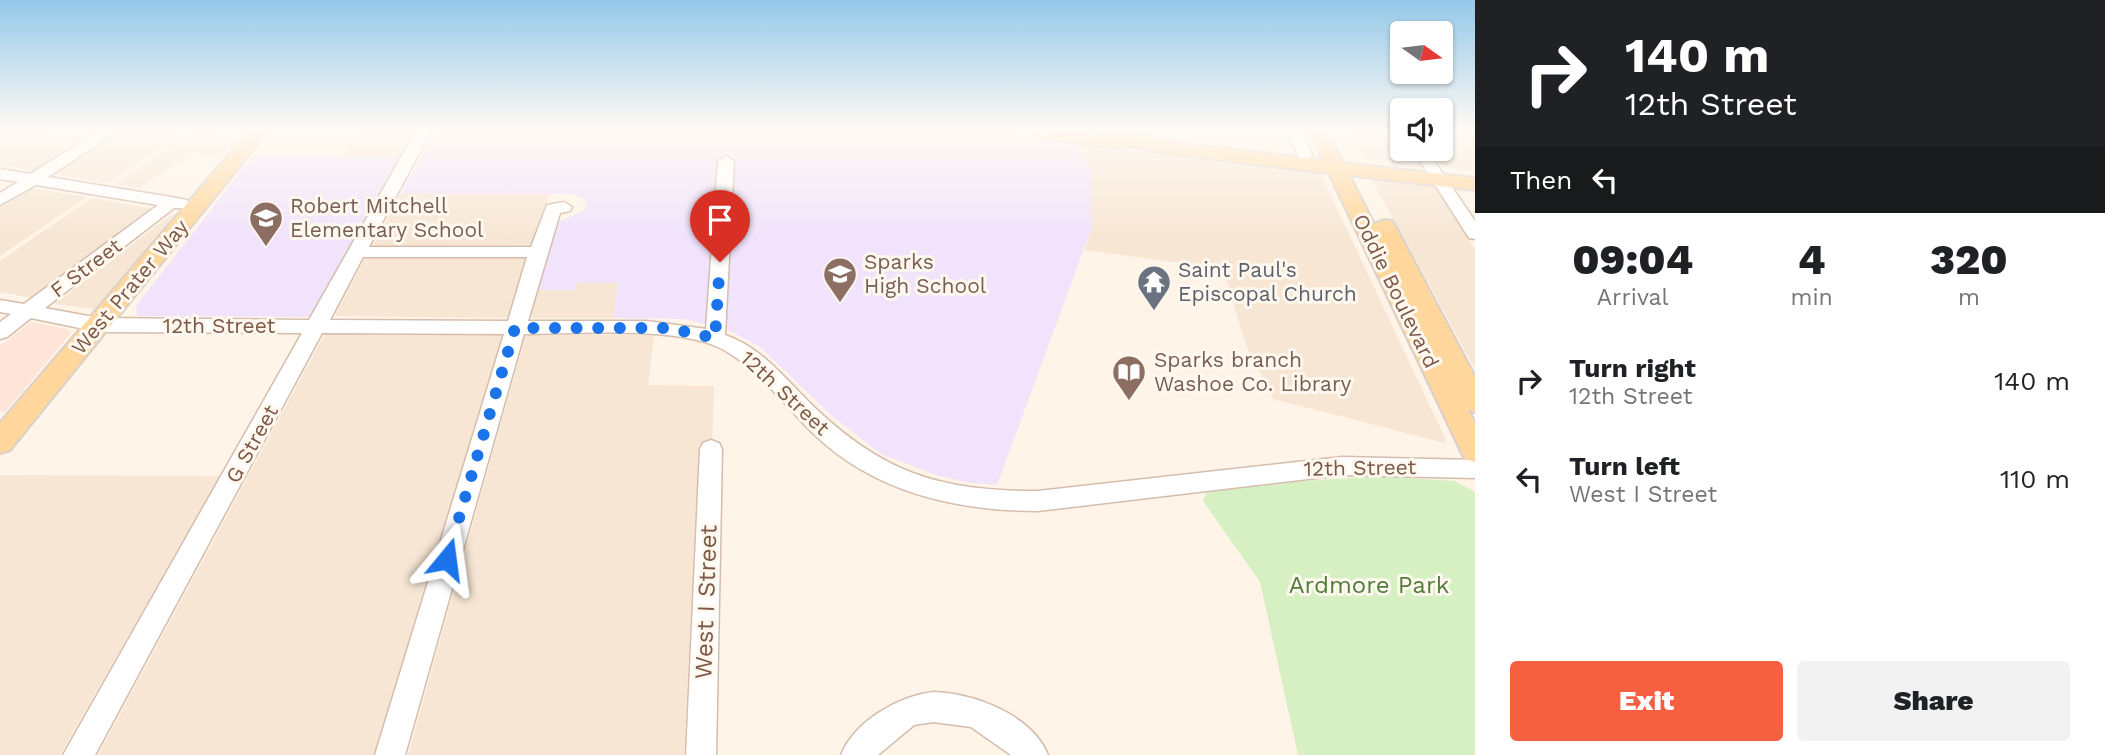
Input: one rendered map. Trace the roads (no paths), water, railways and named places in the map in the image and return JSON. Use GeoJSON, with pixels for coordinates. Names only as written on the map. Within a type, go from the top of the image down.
{"type":"FeatureCollection","features":[{"type":"Feature","properties":{"kind":"main road","name":"West Prater Way"},"geometry":{"type":"LineString","coordinates":[[0,442],[230,166]]}},
{"type":"Feature","properties":{"kind":"main road","name":"Oddie Boulevard"},"geometry":{"type":"LineString","coordinates":[[1343,166],[1475,451]]}},
{"type":"Feature","properties":{"kind":"main road","name":"Oddie Boulevard"},"geometry":{"type":"LineString","coordinates":[[1344,166],[1475,402]]}},
{"type":"Feature","properties":{"kind":"main road"},"geometry":{"type":"LineString","coordinates":[[1368,166],[1437,175],[1475,184]]}},
{"type":"Feature","properties":{"kind":"main road"},"geometry":{"type":"LineString","coordinates":[[1437,175],[1475,175]]}},
{"type":"Feature","properties":{"kind":"street"},"geometry":{"type":"LineString","coordinates":[[0,200],[54,166]]}},
{"type":"Feature","properties":{"kind":"street","name":"G Street"},"geometry":{"type":"LineString","coordinates":[[78,755],[404,166]]}},
{"type":"Feature","properties":{"kind":"street"},"geometry":{"type":"LineString","coordinates":[[715,338],[726,166]]}},
{"type":"Feature","properties":{"kind":"street"},"geometry":{"type":"LineString","coordinates":[[1431,166],[1475,234]]}},
{"type":"Feature","properties":{"kind":"street"},"geometry":{"type":"LineString","coordinates":[[0,174],[197,207]]}},
{"type":"Feature","properties":{"kind":"street","name":"F Street"},"geometry":{"type":"LineString","coordinates":[[0,332],[159,214],[171,202]]}},
{"type":"Feature","properties":{"kind":"street"},"geometry":{"type":"LineString","coordinates":[[390,755],[538,252],[553,209],[564,207]]}},
{"type":"Feature","properties":{"kind":"street"},"geometry":{"type":"LineString","coordinates":[[357,252],[538,252]]}},
{"type":"Feature","properties":{"kind":"street","name":"12th Street"},"geometry":{"type":"LineString","coordinates":[[0,306],[99,324],[668,328],[715,338],[747,355],[825,431],[863,460],[911,483],[962,497],[996,501],[1038,501],[1342,466],[1475,469]]}},
{"type":"Feature","properties":{"kind":"street","name":"West I Street"},"geometry":{"type":"LineString","coordinates":[[701,755],[711,449]]}},
{"type":"Feature","properties":{"kind":"street"},"geometry":{"type":"LineString","coordinates":[[856,755],[903,715],[914,709],[940,707],[961,709],[988,717],[1033,755]]}},
{"type":"Feature","properties":{"kind":"place","name":"Robert Mitchell Elementary School"},"geometry":{"type":"Point","coordinates":[266,248]}},
{"type":"Feature","properties":{"kind":"place","name":"Sparks High School"},"geometry":{"type":"Point","coordinates":[840,304]}},
{"type":"Feature","properties":{"kind":"place","name":"Saint Paul's Episcopal Church"},"geometry":{"type":"Point","coordinates":[1154,312]}},
{"type":"Feature","properties":{"kind":"place","name":"Sparks branch Washoe Co. Library"},"geometry":{"type":"Point","coordinates":[1129,402]}},
{"type":"Feature","properties":{"kind":"park label","name":"Ardmore Park"},"geometry":{"type":"Point","coordinates":[1369,585]}}]}
